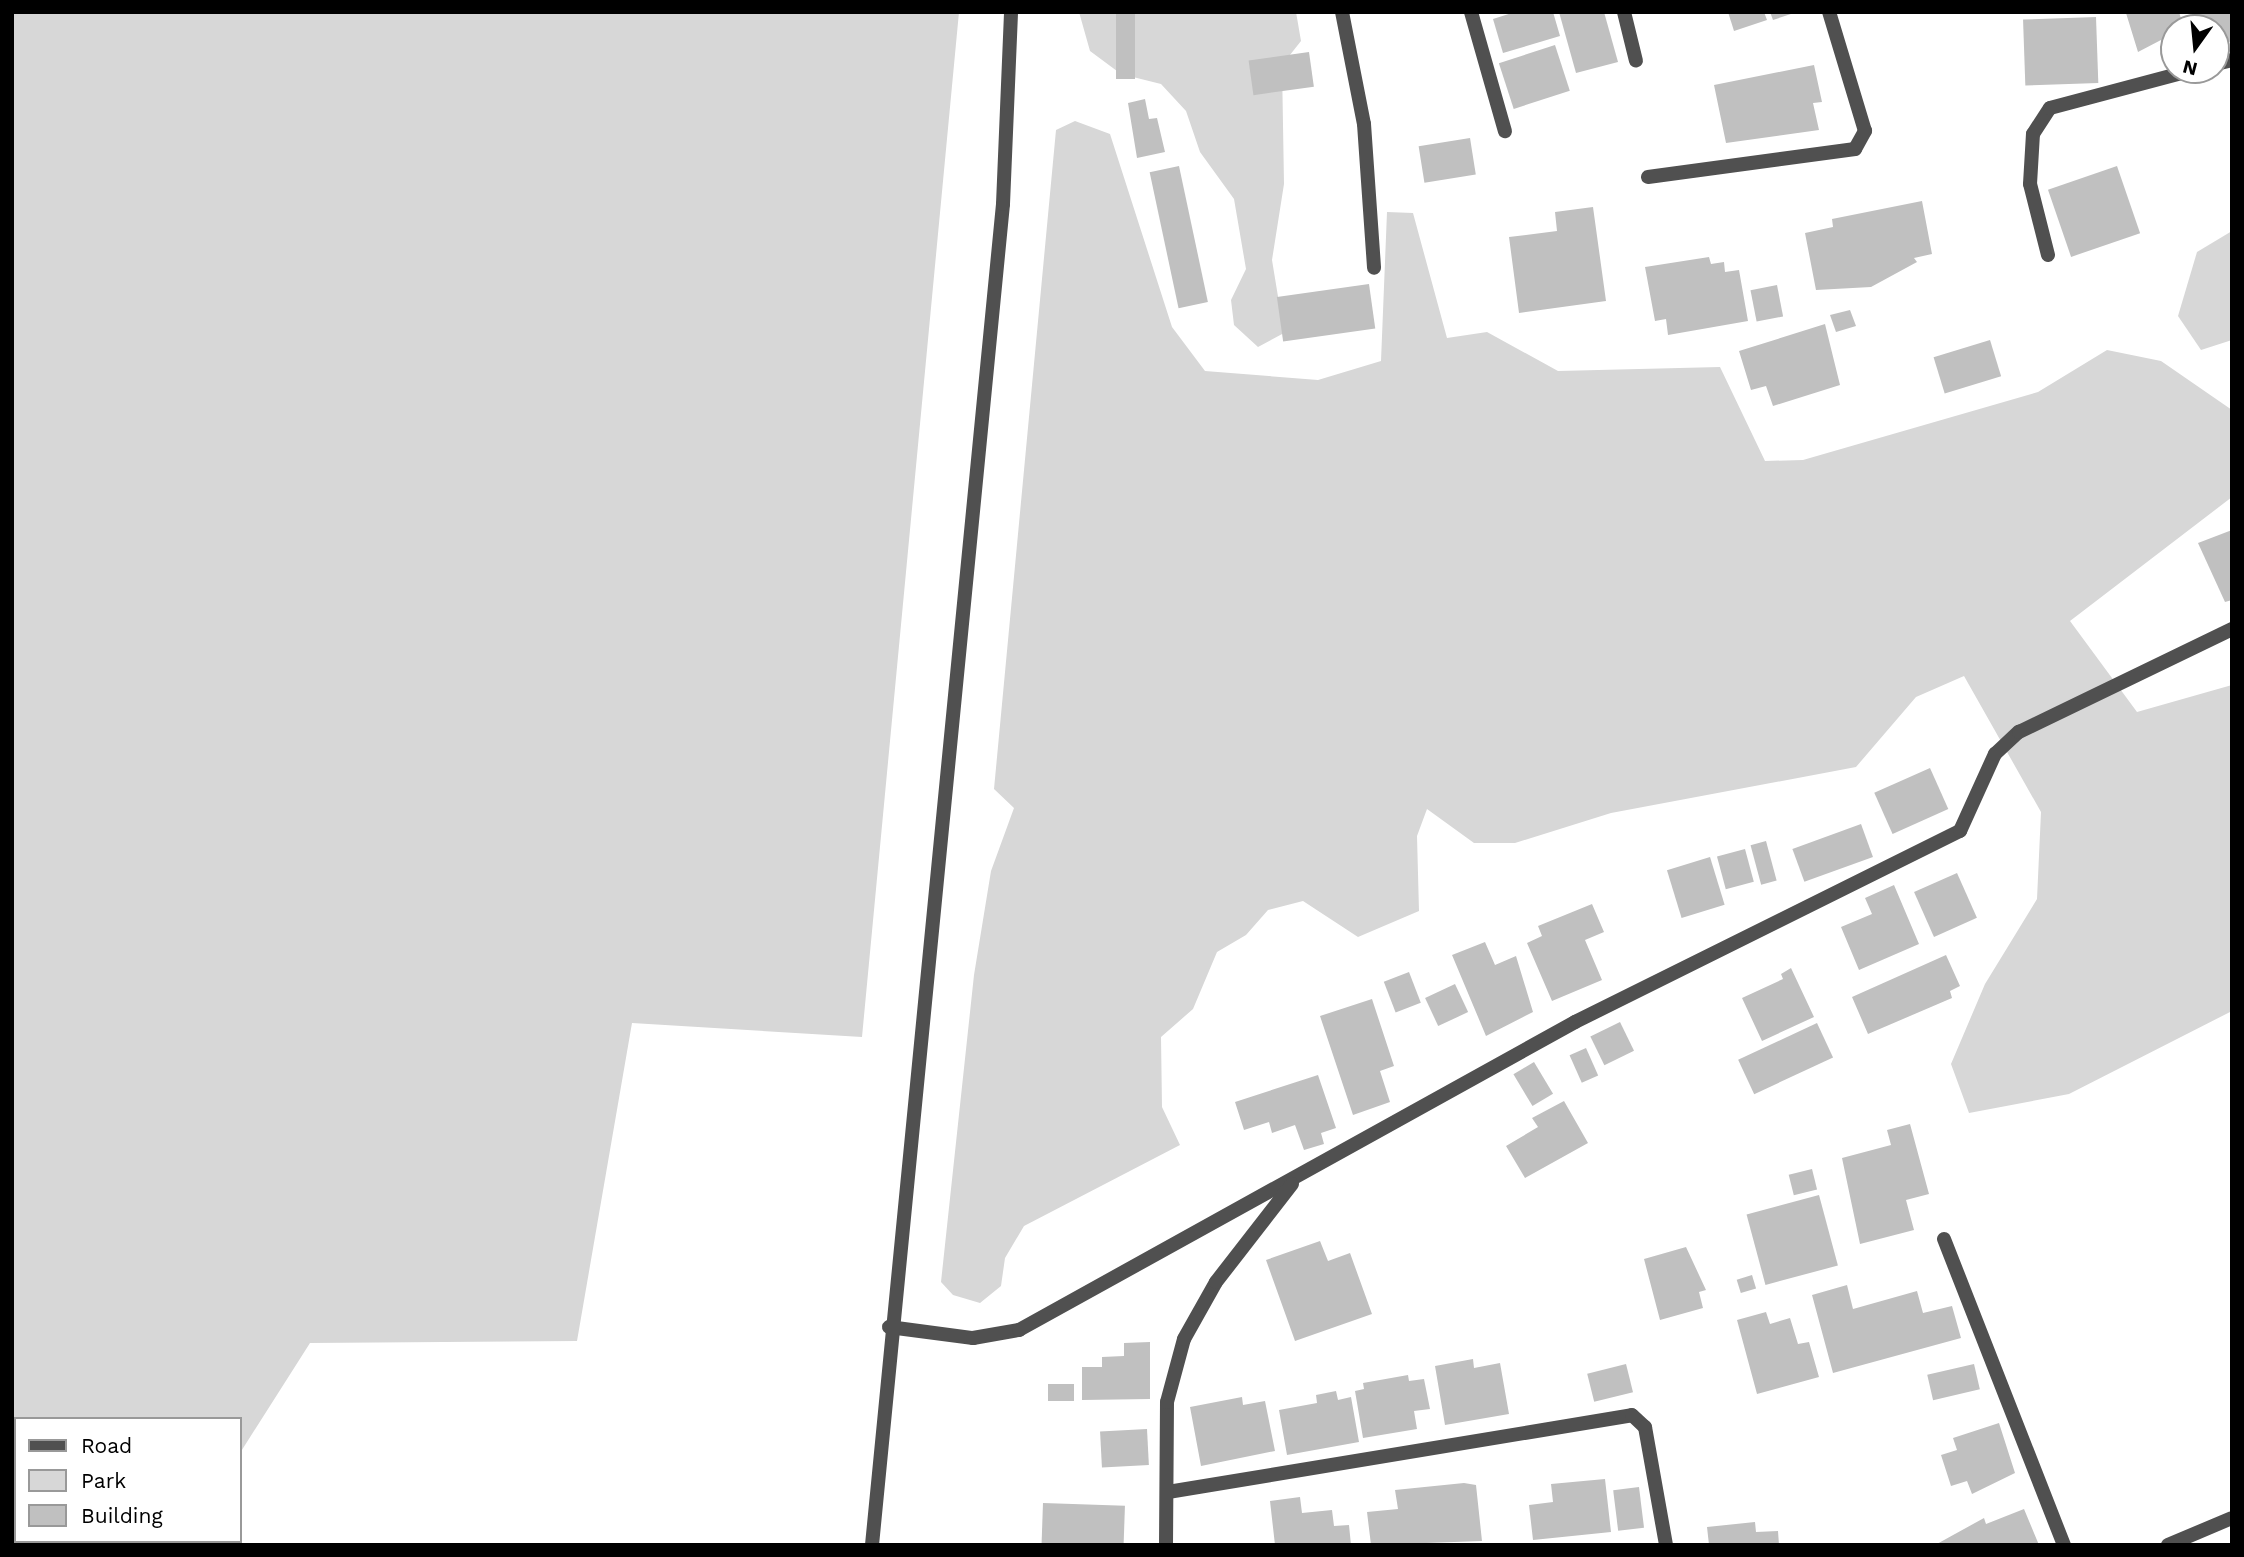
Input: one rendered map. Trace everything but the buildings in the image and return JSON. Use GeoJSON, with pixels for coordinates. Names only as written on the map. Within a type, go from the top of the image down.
{"type":"FeatureCollection","features":[{"type":"Feature","properties":{"kind":"street"},"geometry":{"type":"LineString","coordinates":[[872,1545],[889,1327],[999,244],[1012,12]]}},
{"type":"Feature","properties":{"kind":"street"},"geometry":{"type":"LineString","coordinates":[[1342,12],[1364,124],[1374,268]]}},
{"type":"Feature","properties":{"kind":"street"},"geometry":{"type":"LineString","coordinates":[[1471,12],[1505,131]]}},
{"type":"Feature","properties":{"kind":"street"},"geometry":{"type":"LineString","coordinates":[[1624,12],[1636,61]]}},
{"type":"Feature","properties":{"kind":"street"},"geometry":{"type":"LineString","coordinates":[[1648,177],[1855,149],[1865,131],[1829,12]]}},
{"type":"Feature","properties":{"kind":"street"},"geometry":{"type":"LineString","coordinates":[[2048,254],[2029,184],[2033,134],[2050,108],[2160,79]]}},
{"type":"Feature","properties":{"kind":"street"},"geometry":{"type":"LineString","coordinates":[[889,1327],[973,1338],[1019,1330],[1295,1180],[1575,1022],[1960,831],[1995,754],[2019,732],[2232,629]]}},
{"type":"Feature","properties":{"kind":"street"},"geometry":{"type":"LineString","coordinates":[[1166,1545],[1167,1402],[1184,1339],[1216,1282],[1295,1180]]}},
{"type":"Feature","properties":{"kind":"street"},"geometry":{"type":"LineString","coordinates":[[1944,1239],[2064,1545]]}},
{"type":"Feature","properties":{"kind":"street"},"geometry":{"type":"LineString","coordinates":[[1168,1492],[1632,1415],[1648,1437],[1666,1545]]}},
{"type":"Feature","properties":{"kind":"street"},"geometry":{"type":"LineString","coordinates":[[2175,1543],[2232,1518]]}},
{"type":"Feature","properties":{"kind":"green space"},"geometry":{"type":"Polygon","coordinates":[[[12,12],[959,12],[862,1037],[632,1023],[577,1341],[310,1343],[242,1450],[242,1417],[14,1417],[14,1543],[181,1545],[12,1545],[12,12]]]}},
{"type":"Feature","properties":{"kind":"green space"},"geometry":{"type":"Polygon","coordinates":[[[1079,12],[1296,12],[1301,41],[1282,65],[1284,184],[1272,260],[1284,333],[1258,347],[1234,325],[1231,300],[1246,269],[1234,199],[1200,152],[1186,111],[1161,84],[1121,74],[1090,51],[1079,12]]]}},
{"type":"Feature","properties":{"kind":"green space"},"geometry":{"type":"Polygon","coordinates":[[[1075,121],[1110,134],[1172,327],[1205,371],[1318,380],[1381,361],[1387,212],[1413,213],[1447,338],[1487,332],[1558,371],[1720,367],[1765,461],[1803,460],[2038,392],[2107,350],[2161,361],[2232,410],[2232,497],[2070,621],[2137,712],[2232,685],[2232,1011],[2069,1094],[1969,1113],[1951,1064],[1985,984],[2037,899],[2041,812],[1964,676],[1916,697],[1856,767],[1611,813],[1515,843],[1474,843],[1427,809],[1417,836],[1419,911],[1358,937],[1303,901],[1268,910],[1246,935],[1217,952],[1193,1009],[1161,1037],[1162,1107],[1180,1145],[1024,1226],[1005,1258],[1001,1286],[980,1303],[953,1295],[941,1282],[974,975],[991,871],[1014,808],[994,789],[1056,130],[1075,121]]]}},
{"type":"Feature","properties":{"kind":"green space"},"geometry":{"type":"Polygon","coordinates":[[[2232,231],[2232,340],[2201,350],[2178,316],[2197,252],[2232,231]]]}}]}
